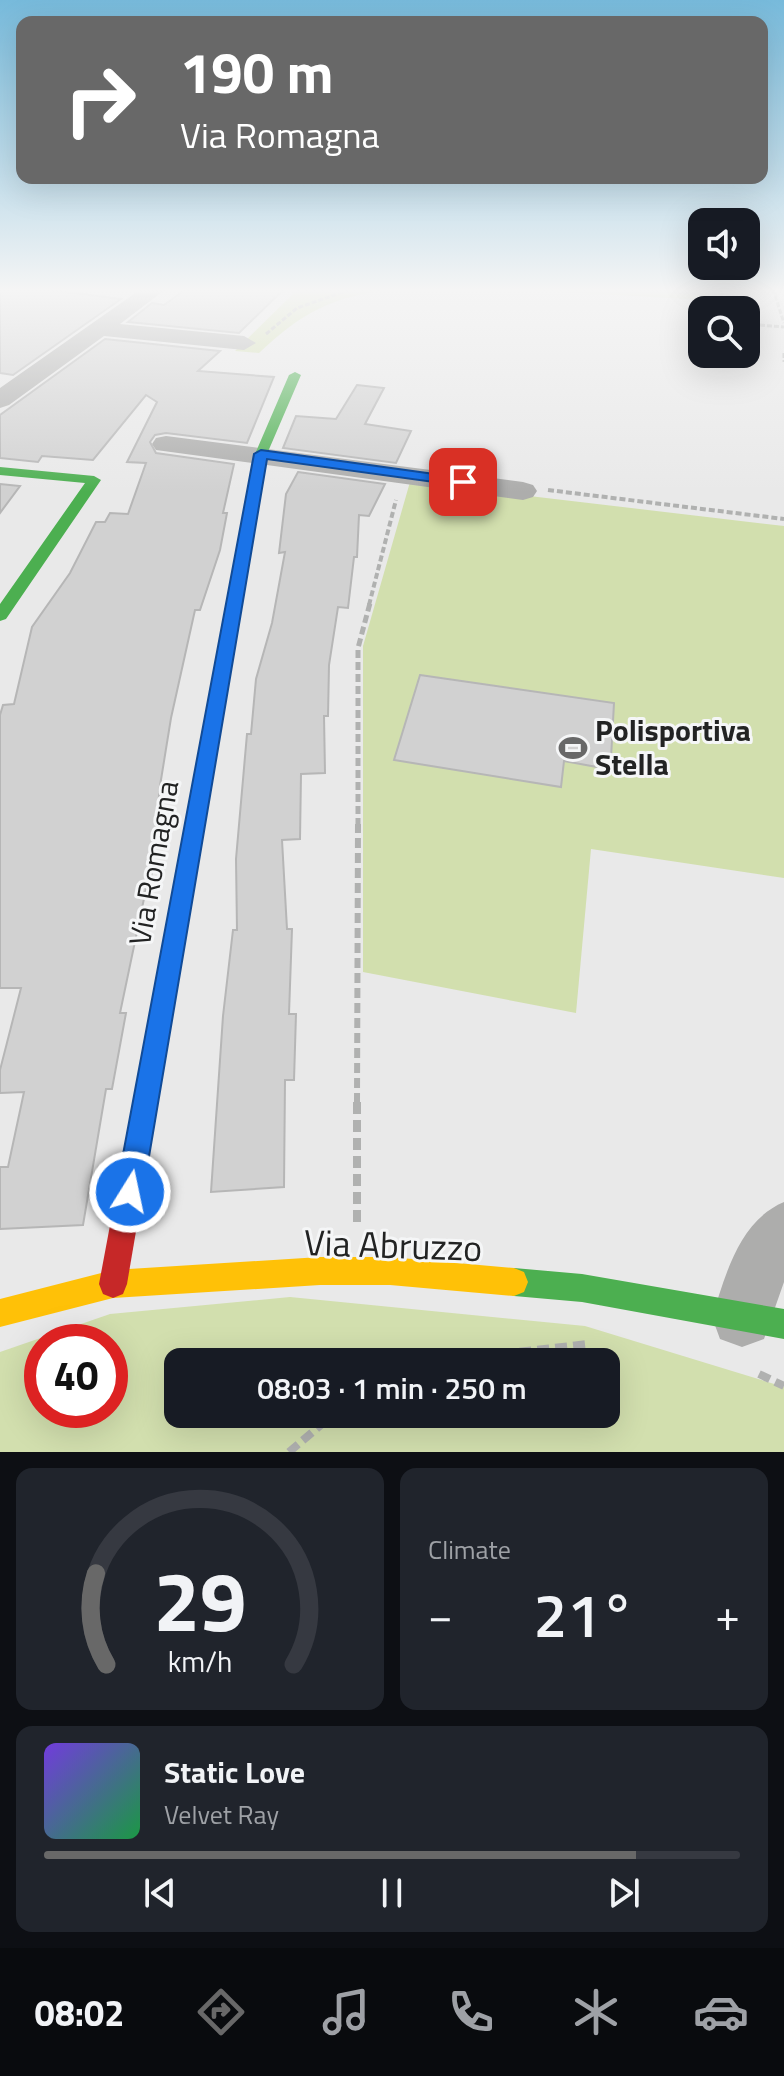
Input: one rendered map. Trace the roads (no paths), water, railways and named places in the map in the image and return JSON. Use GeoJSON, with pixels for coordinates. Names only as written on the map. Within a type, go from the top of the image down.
{"type":"FeatureCollection","features":[{"type":"Feature","properties":{"kind":"street"},"geometry":{"type":"LineString","coordinates":[[0,400],[60,357]]}},
{"type":"Feature","properties":{"kind":"street","name":"Via Romagna"},"geometry":{"type":"LineString","coordinates":[[113,1284],[261,454],[295,375]]}},
{"type":"Feature","properties":{"kind":"street"},"geometry":{"type":"LineString","coordinates":[[166,444],[261,454],[523,491]]}},
{"type":"Feature","properties":{"kind":"street"},"geometry":{"type":"LineString","coordinates":[[0,471],[94,480],[0,616]]}},
{"type":"Feature","properties":{"kind":"street"},"geometry":{"type":"LineString","coordinates":[[756,1336],[757,1270],[784,1231]]}},
{"type":"Feature","properties":{"kind":"street","name":"Via Abruzzo"},"geometry":{"type":"LineString","coordinates":[[0,1313],[113,1284],[357,1271],[582,1288],[756,1336]]}},
{"type":"Feature","properties":{"kind":"place","name":"Polisportiva Stella"},"geometry":{"type":"Point","coordinates":[573,748]}}]}
